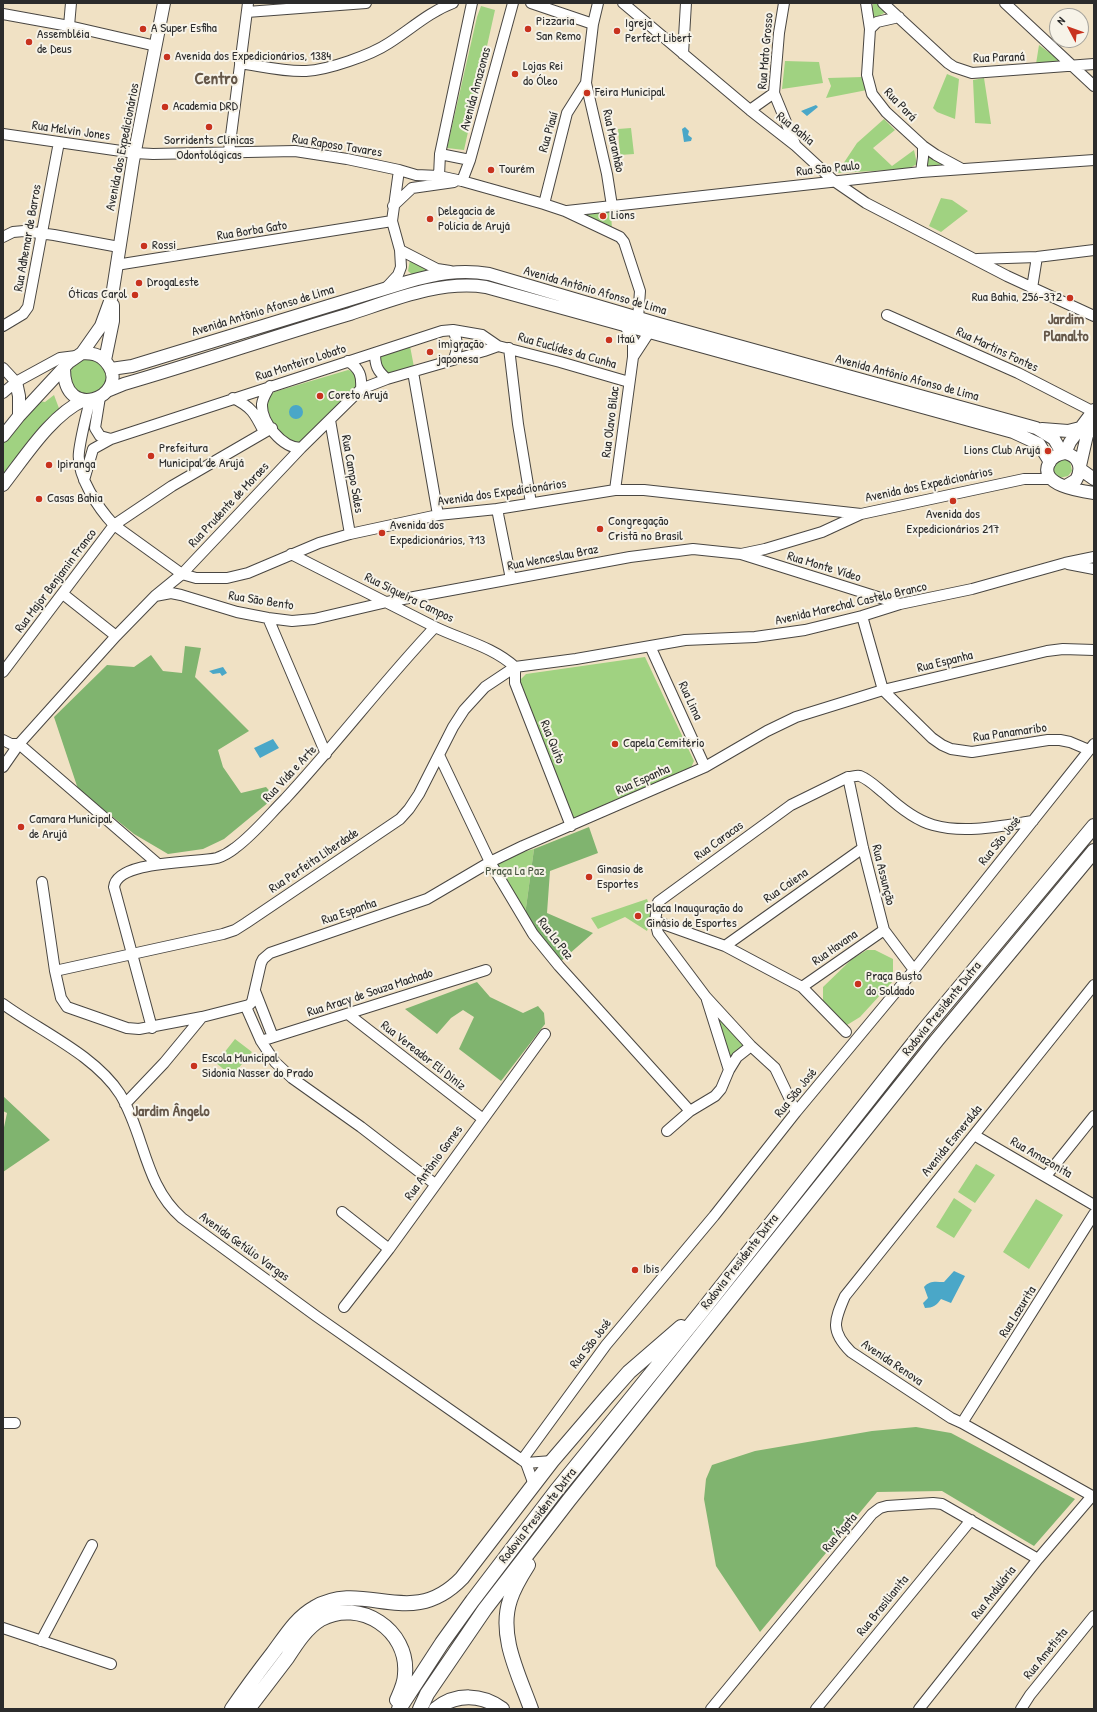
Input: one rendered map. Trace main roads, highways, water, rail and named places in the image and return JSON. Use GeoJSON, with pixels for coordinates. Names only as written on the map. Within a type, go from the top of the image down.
{"type":"FeatureCollection","features":[{"type":"Feature","properties":{"kind":"highway","name":"Rodovia Presidente Dutra"},"geometry":{"type":"LineString","coordinates":[[399,1709],[442,1643],[477,1594],[556,1491],[702,1311],[924,1030],[1094,826]]}},
{"type":"Feature","properties":{"kind":"highway","name":"Rodovia Presidente Dutra"},"geometry":{"type":"LineString","coordinates":[[420,1709],[427,1694],[484,1608],[936,1040],[1094,851]]}},
{"type":"Feature","properties":{"kind":"highway"},"geometry":{"type":"LineString","coordinates":[[232,1709],[292,1626],[314,1608],[329,1601],[346,1598],[397,1603],[416,1603],[434,1598],[451,1588],[462,1578],[552,1461],[629,1372],[666,1339],[702,1311]]}},
{"type":"Feature","properties":{"kind":"highway"},"geometry":{"type":"LineString","coordinates":[[531,1709],[509,1645],[506,1627],[508,1609],[517,1582],[569,1500]]}},
{"type":"Feature","properties":{"kind":"highway"},"geometry":{"type":"LineString","coordinates":[[248,1709],[303,1636],[314,1624],[329,1616],[345,1613],[362,1614],[378,1620],[390,1631],[399,1643],[404,1658],[405,1673],[402,1688],[393,1709]]}},
{"type":"Feature","properties":{"kind":"highway"},"geometry":{"type":"LineString","coordinates":[[436,1709],[451,1700],[466,1697],[473,1697],[488,1701],[502,1709]]}},
{"type":"Feature","properties":{"kind":"main road","name":"Avenida dos Expedicionários"},"geometry":{"type":"LineString","coordinates":[[79,355],[101,326],[112,296],[135,153],[164,3]]}},
{"type":"Feature","properties":{"kind":"main road","name":"Avenida Antônio Afonso de Lima"},"geometry":{"type":"LineString","coordinates":[[108,364],[132,366],[386,288],[430,276],[452,272],[473,271],[489,274],[608,315],[624,324],[650,332],[680,335],[1036,428],[1054,439],[1063,453]]}},
{"type":"Feature","properties":{"kind":"main road"},"geometry":{"type":"LineString","coordinates":[[486,287],[489,274]]}},
{"type":"Feature","properties":{"kind":"main road","name":"Avenida Antônio Afonso de Lima"},"geometry":{"type":"LineString","coordinates":[[3,485],[56,421],[73,405],[124,384],[390,302],[448,286],[472,284],[608,315],[638,318],[680,335],[1013,432],[1040,444],[1049,464]]}},
{"type":"Feature","properties":{"kind":"main road"},"geometry":{"type":"LineString","coordinates":[[386,288],[390,302]]}},
{"type":"Feature","properties":{"kind":"main road","name":"Avenida dos Expedicionários"},"geometry":{"type":"LineString","coordinates":[[108,364],[114,309],[112,296]]}},
{"type":"Feature","properties":{"kind":"main road"},"geometry":{"type":"LineString","coordinates":[[3,436],[19,416],[64,369],[79,355],[99,355],[108,364],[111,384],[95,397],[72,394],[65,383],[64,369]]}},
{"type":"Feature","properties":{"kind":"main road"},"geometry":{"type":"LineString","coordinates":[[16,382],[19,396],[19,416]]}},
{"type":"Feature","properties":{"kind":"main road"},"geometry":{"type":"LineString","coordinates":[[1094,411],[1063,453],[1054,457],[1049,464],[1051,479],[1058,484],[1094,493]]}},
{"type":"Feature","properties":{"kind":"main road"},"geometry":{"type":"LineString","coordinates":[[1066,486],[1076,480],[1087,435],[1094,424]]}},
{"type":"Feature","properties":{"kind":"main road"},"geometry":{"type":"LineString","coordinates":[[1036,428],[1068,432],[1080,428]]}},
{"type":"Feature","properties":{"kind":"main road"},"geometry":{"type":"LineString","coordinates":[[1063,453],[1074,457],[1080,467],[1094,479]]}},
{"type":"Feature","properties":{"kind":"water"},"geometry":{"type":"Polygon","coordinates":[[[816,105],[818,107],[807,116],[801,111],[816,105]]]}},
{"type":"Feature","properties":{"kind":"water"},"geometry":{"type":"Polygon","coordinates":[[[685,127],[689,131],[688,135],[692,138],[691,141],[684,142],[682,129],[685,127]]]}},
{"type":"Feature","properties":{"kind":"water"},"geometry":{"type":"Polygon","coordinates":[[[296,405],[301,407],[303,412],[301,417],[296,419],[291,417],[289,412],[291,407],[296,405]]]}},
{"type":"Feature","properties":{"kind":"water"},"geometry":{"type":"Polygon","coordinates":[[[223,667],[227,673],[222,676],[220,673],[213,674],[209,671],[223,667]]]}},
{"type":"Feature","properties":{"kind":"water"},"geometry":{"type":"Polygon","coordinates":[[[273,739],[279,748],[260,758],[254,748],[273,739]]]}},
{"type":"Feature","properties":{"kind":"water"},"geometry":{"type":"Polygon","coordinates":[[[954,1271],[965,1276],[951,1303],[941,1299],[934,1306],[925,1308],[923,1303],[928,1298],[924,1287],[931,1282],[944,1282],[954,1271]]]}},
{"type":"Feature","properties":{"kind":"place","name":"A Super Esfiha"},"geometry":{"type":"Point","coordinates":[143,29]}},
{"type":"Feature","properties":{"kind":"place","name":"Pizzaria San Remo"},"geometry":{"type":"Point","coordinates":[528,29]}},
{"type":"Feature","properties":{"kind":"place","name":"Igreja Perfect Libert"},"geometry":{"type":"Point","coordinates":[617,31]}},
{"type":"Feature","properties":{"kind":"place","name":"Assembléia de Deus"},"geometry":{"type":"Point","coordinates":[29,42]}},
{"type":"Feature","properties":{"kind":"place","name":"Avenida dos Expedicionários, 1384"},"geometry":{"type":"Point","coordinates":[167,57]}},
{"type":"Feature","properties":{"kind":"place","name":"Lojas Rei do Óleo"},"geometry":{"type":"Point","coordinates":[515,74]}},
{"type":"Feature","properties":{"kind":"place","name":"Feira Municipal"},"geometry":{"type":"Point","coordinates":[587,93]}},
{"type":"Feature","properties":{"kind":"place","name":"Academia DRD"},"geometry":{"type":"Point","coordinates":[165,107]}},
{"type":"Feature","properties":{"kind":"place","name":"Sorridents Clínicas Odontológicas"},"geometry":{"type":"Point","coordinates":[209,127]}},
{"type":"Feature","properties":{"kind":"place","name":"Tourém"},"geometry":{"type":"Point","coordinates":[491,170]}},
{"type":"Feature","properties":{"kind":"place","name":"Lions"},"geometry":{"type":"Point","coordinates":[603,216]}},
{"type":"Feature","properties":{"kind":"place","name":"Delegacia de Polícia de Arujá"},"geometry":{"type":"Point","coordinates":[430,219]}},
{"type":"Feature","properties":{"kind":"place","name":"Rossi"},"geometry":{"type":"Point","coordinates":[144,246]}},
{"type":"Feature","properties":{"kind":"place","name":"DrogaLeste"},"geometry":{"type":"Point","coordinates":[139,283]}},
{"type":"Feature","properties":{"kind":"place","name":"Óticas Carol"},"geometry":{"type":"Point","coordinates":[135,295]}},
{"type":"Feature","properties":{"kind":"place","name":"Rua Bahia, 256-372"},"geometry":{"type":"Point","coordinates":[1070,298]}},
{"type":"Feature","properties":{"kind":"place","name":"Itaú"},"geometry":{"type":"Point","coordinates":[609,340]}},
{"type":"Feature","properties":{"kind":"place","name":"imigração japonesa"},"geometry":{"type":"Point","coordinates":[430,352]}},
{"type":"Feature","properties":{"kind":"place","name":"Coreto Arujá"},"geometry":{"type":"Point","coordinates":[320,396]}},
{"type":"Feature","properties":{"kind":"place","name":"Lions Club Arujá"},"geometry":{"type":"Point","coordinates":[1048,451]}},
{"type":"Feature","properties":{"kind":"place","name":"Prefeitura Municipal de Arujá"},"geometry":{"type":"Point","coordinates":[151,456]}},
{"type":"Feature","properties":{"kind":"place","name":"Ipiranga"},"geometry":{"type":"Point","coordinates":[49,465]}},
{"type":"Feature","properties":{"kind":"place","name":"Casas Bahia"},"geometry":{"type":"Point","coordinates":[39,499]}},
{"type":"Feature","properties":{"kind":"place","name":"Avenida dos Expedicionários 217"},"geometry":{"type":"Point","coordinates":[953,501]}},
{"type":"Feature","properties":{"kind":"place","name":"Congregação Cristã no Brasil"},"geometry":{"type":"Point","coordinates":[600,529]}},
{"type":"Feature","properties":{"kind":"place","name":"Avenida dos Expedicionários, 713"},"geometry":{"type":"Point","coordinates":[382,533]}},
{"type":"Feature","properties":{"kind":"place","name":"Capela Cemitério"},"geometry":{"type":"Point","coordinates":[615,744]}},
{"type":"Feature","properties":{"kind":"place","name":"Camara Municipal de Arujá"},"geometry":{"type":"Point","coordinates":[21,827]}},
{"type":"Feature","properties":{"kind":"place","name":"Ginasio de Esportes"},"geometry":{"type":"Point","coordinates":[589,877]}},
{"type":"Feature","properties":{"kind":"place","name":"Placa Inauguração do Ginásio de Esportes"},"geometry":{"type":"Point","coordinates":[638,916]}},
{"type":"Feature","properties":{"kind":"place","name":"Praça Busto do Soldado"},"geometry":{"type":"Point","coordinates":[858,984]}},
{"type":"Feature","properties":{"kind":"place","name":"Escola Municipal Sidonia Nasser do Prado"},"geometry":{"type":"Point","coordinates":[194,1066]}},
{"type":"Feature","properties":{"kind":"place","name":"Ibis"},"geometry":{"type":"Point","coordinates":[635,1270]}},
{"type":"Feature","properties":{"kind":"district","name":"Centro"},"geometry":{"type":"Point","coordinates":[216,79]}},
{"type":"Feature","properties":{"kind":"district","name":"Jardim Planalto"},"geometry":{"type":"Point","coordinates":[1066,328]}},
{"type":"Feature","properties":{"kind":"district","name":"Jardim Ângelo"},"geometry":{"type":"Point","coordinates":[171,1112]}},
{"type":"Feature","properties":{"kind":"park label","name":"Praça La Paz"},"geometry":{"type":"Point","coordinates":[515,872]}}]}
